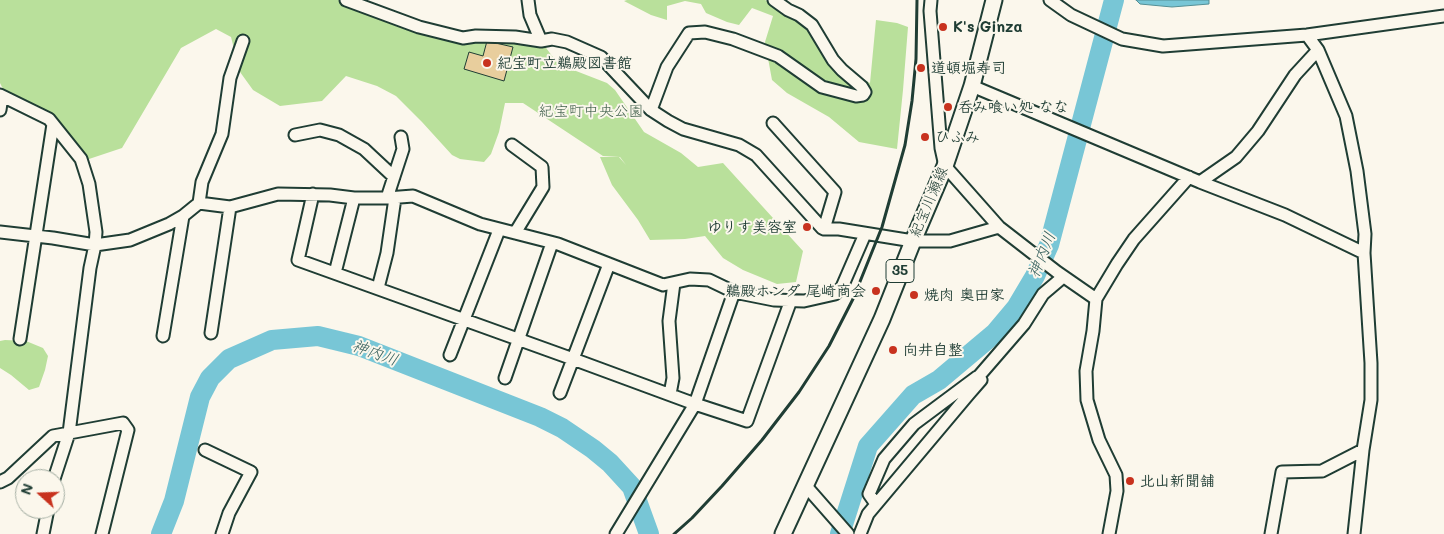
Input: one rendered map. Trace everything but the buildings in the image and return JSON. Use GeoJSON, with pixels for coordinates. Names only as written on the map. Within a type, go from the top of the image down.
{"type":"FeatureCollection","features":[{"type":"Feature","properties":{"kind":"main road","name":"紀宝川瀬線"},"geometry":{"type":"LineString","coordinates":[[783,534],[882,319],[912,240],[946,166],[972,86],[994,0]]}},
{"type":"Feature","properties":{"kind":"street"},"geometry":{"type":"LineString","coordinates":[[346,0],[418,27],[462,38],[476,36],[515,37],[541,41],[552,38],[567,42],[601,57],[651,110],[683,129],[739,145],[756,155],[824,229],[839,229],[912,240],[950,241],[999,227]]}},
{"type":"Feature","properties":{"kind":"street"},"geometry":{"type":"LineString","coordinates":[[528,0],[530,16],[541,41]]}},
{"type":"Feature","properties":{"kind":"street"},"geometry":{"type":"LineString","coordinates":[[651,110],[667,67],[689,33],[705,32],[733,39],[778,56],[822,87],[856,96],[863,95],[865,92],[862,86],[833,60],[812,25],[774,0]]}},
{"type":"Feature","properties":{"kind":"street"},"geometry":{"type":"LineString","coordinates":[[931,0],[930,12],[941,148],[946,166],[999,227],[1021,246],[1096,299]]}},
{"type":"Feature","properties":{"kind":"street"},"geometry":{"type":"LineString","coordinates":[[1050,0],[1071,15],[1122,39],[1163,46],[1307,35],[1444,16]]}},
{"type":"Feature","properties":{"kind":"street"},"geometry":{"type":"LineString","coordinates":[[1307,35],[1318,50],[1346,116],[1357,171],[1365,234],[1364,253],[1371,363],[1371,400],[1363,450],[1354,534]]}},
{"type":"Feature","properties":{"kind":"street"},"geometry":{"type":"LineString","coordinates":[[0,232],[95,245],[130,240],[169,224],[183,216],[199,203],[202,182],[222,134],[230,78],[243,41]]}},
{"type":"Feature","properties":{"kind":"street"},"geometry":{"type":"LineString","coordinates":[[1109,534],[1117,491],[1116,475],[1100,440],[1086,400],[1086,371],[1096,299],[1134,239],[1194,179],[1236,157],[1258,131],[1295,75],[1318,50]]}},
{"type":"Feature","properties":{"kind":"street"},"geometry":{"type":"LineString","coordinates":[[972,86],[1284,215],[1364,253]]}},
{"type":"Feature","properties":{"kind":"street"},"geometry":{"type":"LineString","coordinates":[[0,110],[1,95],[49,119],[81,159],[89,184],[96,232],[95,245],[90,268],[69,433],[57,469]]}},
{"type":"Feature","properties":{"kind":"street"},"geometry":{"type":"LineString","coordinates":[[773,123],[834,192],[824,229]]}},
{"type":"Feature","properties":{"kind":"street"},"geometry":{"type":"LineString","coordinates":[[20,339],[53,124]]}},
{"type":"Feature","properties":{"kind":"street"},"geometry":{"type":"LineString","coordinates":[[295,135],[320,130],[339,135],[364,148],[394,177]]}},
{"type":"Feature","properties":{"kind":"street"},"geometry":{"type":"LineString","coordinates":[[378,288],[387,253],[394,177],[403,149],[401,137]]}},
{"type":"Feature","properties":{"kind":"street"},"geometry":{"type":"LineString","coordinates":[[512,145],[542,167],[543,187],[515,234]]}},
{"type":"Feature","properties":{"kind":"street"},"geometry":{"type":"LineString","coordinates":[[199,203],[230,207],[278,194],[313,194],[354,198],[413,196],[480,224],[552,243],[663,285],[690,280],[709,280],[734,292],[774,300],[804,301],[835,294],[842,287],[864,234]]}},
{"type":"Feature","properties":{"kind":"street"},"geometry":{"type":"LineString","coordinates":[[313,194],[298,260],[573,358],[695,404],[747,421],[790,300]]}},
{"type":"Feature","properties":{"kind":"street"},"geometry":{"type":"LineString","coordinates":[[335,273],[354,198]]}},
{"type":"Feature","properties":{"kind":"street"},"geometry":{"type":"LineString","coordinates":[[211,333],[230,207]]}},
{"type":"Feature","properties":{"kind":"street"},"geometry":{"type":"LineString","coordinates":[[163,336],[183,216]]}},
{"type":"Feature","properties":{"kind":"street"},"geometry":{"type":"LineString","coordinates":[[450,355],[499,230]]}},
{"type":"Feature","properties":{"kind":"street"},"geometry":{"type":"LineString","coordinates":[[505,378],[552,243]]}},
{"type":"Feature","properties":{"kind":"street"},"geometry":{"type":"LineString","coordinates":[[560,393],[609,264]]}},
{"type":"Feature","properties":{"kind":"street"},"geometry":{"type":"LineString","coordinates":[[876,504],[869,494],[884,459],[914,424],[979,376],[1024,324],[1043,294],[1060,274]]}},
{"type":"Feature","properties":{"kind":"street"},"geometry":{"type":"LineString","coordinates":[[670,394],[673,378],[669,322],[674,283]]}},
{"type":"Feature","properties":{"kind":"street"},"geometry":{"type":"LineString","coordinates":[[616,534],[695,404],[734,292]]}},
{"type":"Feature","properties":{"kind":"street"},"geometry":{"type":"LineString","coordinates":[[860,534],[868,514],[968,394],[982,380],[979,376]]}},
{"type":"Feature","properties":{"kind":"street"},"geometry":{"type":"LineString","coordinates":[[0,482],[8,478],[53,436],[123,423],[128,430],[102,534]]}},
{"type":"Feature","properties":{"kind":"street"},"geometry":{"type":"LineString","coordinates":[[205,450],[251,472],[229,513],[222,534]]}},
{"type":"Feature","properties":{"kind":"street"},"geometry":{"type":"LineString","coordinates":[[1270,534],[1282,472],[1322,471],[1363,450]]}},
{"type":"Feature","properties":{"kind":"street"},"geometry":{"type":"LineString","coordinates":[[805,485],[848,534]]}},
{"type":"Feature","properties":{"kind":"street"},"geometry":{"type":"LineString","coordinates":[[43,534],[46,519]]}},
{"type":"Feature","properties":{"kind":"green space","name":"紀宝町中央公園"},"geometry":{"type":"Polygon","coordinates":[[[0,0],[338,0],[360,11],[460,37],[541,41],[558,64],[607,83],[615,90],[644,132],[681,153],[698,167],[723,163],[803,251],[796,282],[777,284],[743,270],[723,258],[705,236],[685,239],[650,240],[612,185],[600,157],[619,157],[626,165],[620,157],[603,156],[523,103],[505,103],[499,132],[491,154],[484,162],[460,159],[452,155],[396,96],[377,86],[346,76],[322,101],[280,106],[253,90],[240,72],[231,37],[216,29],[181,48],[122,148],[86,160],[3,89],[0,83],[0,0]]]}},
{"type":"Feature","properties":{"kind":"green space"},"geometry":{"type":"Polygon","coordinates":[[[765,0],[788,10],[814,29],[838,66],[870,83],[876,20],[897,23],[908,27],[897,149],[859,142],[829,117],[787,93],[772,80],[765,42],[773,16],[752,8],[739,25],[706,13],[701,4],[685,1],[667,6],[667,20],[651,15],[624,1],[765,0]]]}},
{"type":"Feature","properties":{"kind":"green space"},"geometry":{"type":"Polygon","coordinates":[[[0,341],[26,341],[43,348],[48,356],[39,387],[29,390],[0,368],[0,341]]]}},
{"type":"Feature","properties":{"kind":"water"},"geometry":{"type":"Polygon","coordinates":[[[1136,0],[1209,0],[1209,4],[1172,7],[1140,4],[1136,0]]]}},
{"type":"Feature","properties":{"kind":"waterway","name":"神内川"},"geometry":{"type":"LineString","coordinates":[[840,534],[868,446],[913,395],[939,380],[995,333],[1016,308],[1035,276],[1049,245],[1114,0]]}},
{"type":"Feature","properties":{"kind":"waterway","name":"神内川"},"geometry":{"type":"LineString","coordinates":[[161,534],[174,501],[200,397],[210,378],[229,359],[272,340],[318,336],[359,346],[540,417],[562,428],[610,463],[632,487],[649,534]]}},
{"type":"Feature","properties":{"kind":"railway"},"geometry":{"type":"LineString","coordinates":[[674,534],[722,486],[762,440],[799,392],[829,346],[853,299],[882,227],[905,145],[916,59],[917,0]]}},
{"type":"Feature","properties":{"kind":"place","name":"K's Ginza"},"geometry":{"type":"Point","coordinates":[943,27]}},
{"type":"Feature","properties":{"kind":"place","name":"紀宝町立鵜殿図書館"},"geometry":{"type":"Point","coordinates":[487,63]}},
{"type":"Feature","properties":{"kind":"place","name":"道頓堀寿司"},"geometry":{"type":"Point","coordinates":[921,68]}},
{"type":"Feature","properties":{"kind":"place","name":"呑み喰い処 なな"},"geometry":{"type":"Point","coordinates":[948,107]}},
{"type":"Feature","properties":{"kind":"place","name":"ひふみ"},"geometry":{"type":"Point","coordinates":[925,137]}},
{"type":"Feature","properties":{"kind":"place","name":"ゆりす美容室"},"geometry":{"type":"Point","coordinates":[807,227]}},
{"type":"Feature","properties":{"kind":"place","name":"鵜殿ホンダ 尾崎商会"},"geometry":{"type":"Point","coordinates":[876,291]}},
{"type":"Feature","properties":{"kind":"place","name":"焼肉 奥田家"},"geometry":{"type":"Point","coordinates":[914,295]}},
{"type":"Feature","properties":{"kind":"place","name":"向井自整"},"geometry":{"type":"Point","coordinates":[893,350]}},
{"type":"Feature","properties":{"kind":"place","name":"北山新聞舗"},"geometry":{"type":"Point","coordinates":[1130,481]}}]}
